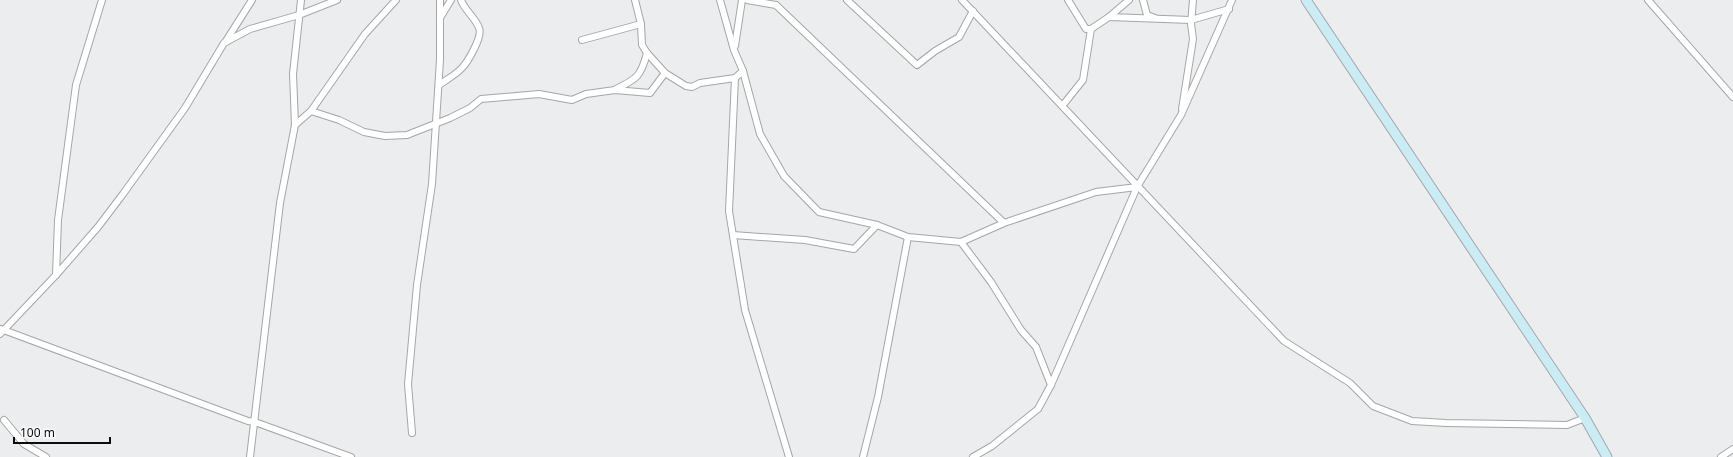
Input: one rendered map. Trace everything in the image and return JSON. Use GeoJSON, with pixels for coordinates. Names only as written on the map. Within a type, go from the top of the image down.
{"type":"FeatureCollection","features":[{"type":"Feature","properties":{"kind":"street"},"geometry":{"type":"LineString","coordinates":[[56,275],[58,220],[76,85],[102,0]]}},
{"type":"Feature","properties":{"kind":"street"},"geometry":{"type":"LineString","coordinates":[[252,0],[185,108],[124,194],[98,227],[56,275],[1,331],[351,457]]}},
{"type":"Feature","properties":{"kind":"street"},"geometry":{"type":"LineString","coordinates":[[250,457],[280,203],[295,125],[293,74],[301,0]]}},
{"type":"Feature","properties":{"kind":"street"},"geometry":{"type":"LineString","coordinates":[[224,43],[250,30],[299,15],[337,0]]}},
{"type":"Feature","properties":{"kind":"street"},"geometry":{"type":"LineString","coordinates":[[295,125],[311,111],[365,34],[396,0]]}},
{"type":"Feature","properties":{"kind":"street"},"geometry":{"type":"LineString","coordinates":[[412,433],[408,384],[410,353],[416,285],[432,184],[439,86],[440,0]]}},
{"type":"Feature","properties":{"kind":"street"},"geometry":{"type":"LineString","coordinates":[[440,18],[451,0]]}},
{"type":"Feature","properties":{"kind":"street"},"geometry":{"type":"LineString","coordinates":[[439,86],[461,69],[472,52],[481,33],[479,27],[463,6],[461,0]]}},
{"type":"Feature","properties":{"kind":"street"},"geometry":{"type":"LineString","coordinates":[[636,0],[641,24],[642,45],[647,53],[665,73],[686,86],[692,87],[700,83],[735,78],[742,71]]}},
{"type":"Feature","properties":{"kind":"street"},"geometry":{"type":"LineString","coordinates":[[720,0],[760,134],[784,176],[820,212],[877,225],[908,237],[961,242],[1004,223],[1096,192],[1137,187]]}},
{"type":"Feature","properties":{"kind":"street"},"geometry":{"type":"LineString","coordinates":[[734,50],[740,0]]}},
{"type":"Feature","properties":{"kind":"street"},"geometry":{"type":"LineString","coordinates":[[748,0],[776,5],[1004,223]]}},
{"type":"Feature","properties":{"kind":"street"},"geometry":{"type":"LineString","coordinates":[[847,0],[917,65],[935,51],[959,37],[973,11]]}},
{"type":"Feature","properties":{"kind":"street"},"geometry":{"type":"LineString","coordinates":[[962,0],[1284,341],[1350,383],[1373,406],[1412,420],[1446,423],[1567,425],[1585,418]]}},
{"type":"Feature","properties":{"kind":"street"},"geometry":{"type":"LineString","coordinates":[[1068,0],[1086,29],[1091,28],[1109,17],[1129,0]]}},
{"type":"Feature","properties":{"kind":"street"},"geometry":{"type":"LineString","coordinates":[[1143,0],[1147,16],[1160,20]]}},
{"type":"Feature","properties":{"kind":"street"},"geometry":{"type":"LineString","coordinates":[[1181,115],[1193,39],[1191,20],[1193,0]]}},
{"type":"Feature","properties":{"kind":"street"},"geometry":{"type":"LineString","coordinates":[[973,457],[992,446],[1038,410],[1051,385],[1137,187],[1181,115],[1232,0]]}},
{"type":"Feature","properties":{"kind":"street"},"geometry":{"type":"LineString","coordinates":[[1306,0],[1585,418],[1607,457]]}},
{"type":"Feature","properties":{"kind":"street"},"geometry":{"type":"LineString","coordinates":[[1648,0],[1733,97]]}},
{"type":"Feature","properties":{"kind":"street"},"geometry":{"type":"LineString","coordinates":[[1109,17],[1191,20],[1229,9]]}},
{"type":"Feature","properties":{"kind":"street"},"geometry":{"type":"LineString","coordinates":[[582,40],[641,24]]}},
{"type":"Feature","properties":{"kind":"street"},"geometry":{"type":"LineString","coordinates":[[1062,105],[1083,80],[1091,28]]}},
{"type":"Feature","properties":{"kind":"street"},"geometry":{"type":"LineString","coordinates":[[614,90],[632,82],[640,75],[647,53]]}},
{"type":"Feature","properties":{"kind":"street"},"geometry":{"type":"LineString","coordinates":[[311,111],[339,120],[364,132],[385,136],[407,135],[436,122],[450,118],[470,108],[481,99],[539,94],[572,100],[586,94],[614,90],[650,93],[665,73]]}},
{"type":"Feature","properties":{"kind":"street"},"geometry":{"type":"LineString","coordinates":[[735,78],[729,211],[745,310],[789,457]]}},
{"type":"Feature","properties":{"kind":"street"},"geometry":{"type":"LineString","coordinates":[[733,235],[805,240],[854,249],[877,225]]}},
{"type":"Feature","properties":{"kind":"street"},"geometry":{"type":"LineString","coordinates":[[863,457],[878,397],[908,237]]}},
{"type":"Feature","properties":{"kind":"street"},"geometry":{"type":"LineString","coordinates":[[961,242],[990,282],[1021,330],[1036,347],[1051,385]]}},
{"type":"Feature","properties":{"kind":"street"},"geometry":{"type":"LineString","coordinates":[[4,420],[24,444],[46,457]]}},
{"type":"Feature","properties":{"kind":"street"},"geometry":{"type":"LineString","coordinates":[[1721,457],[1733,449]]}}]}
